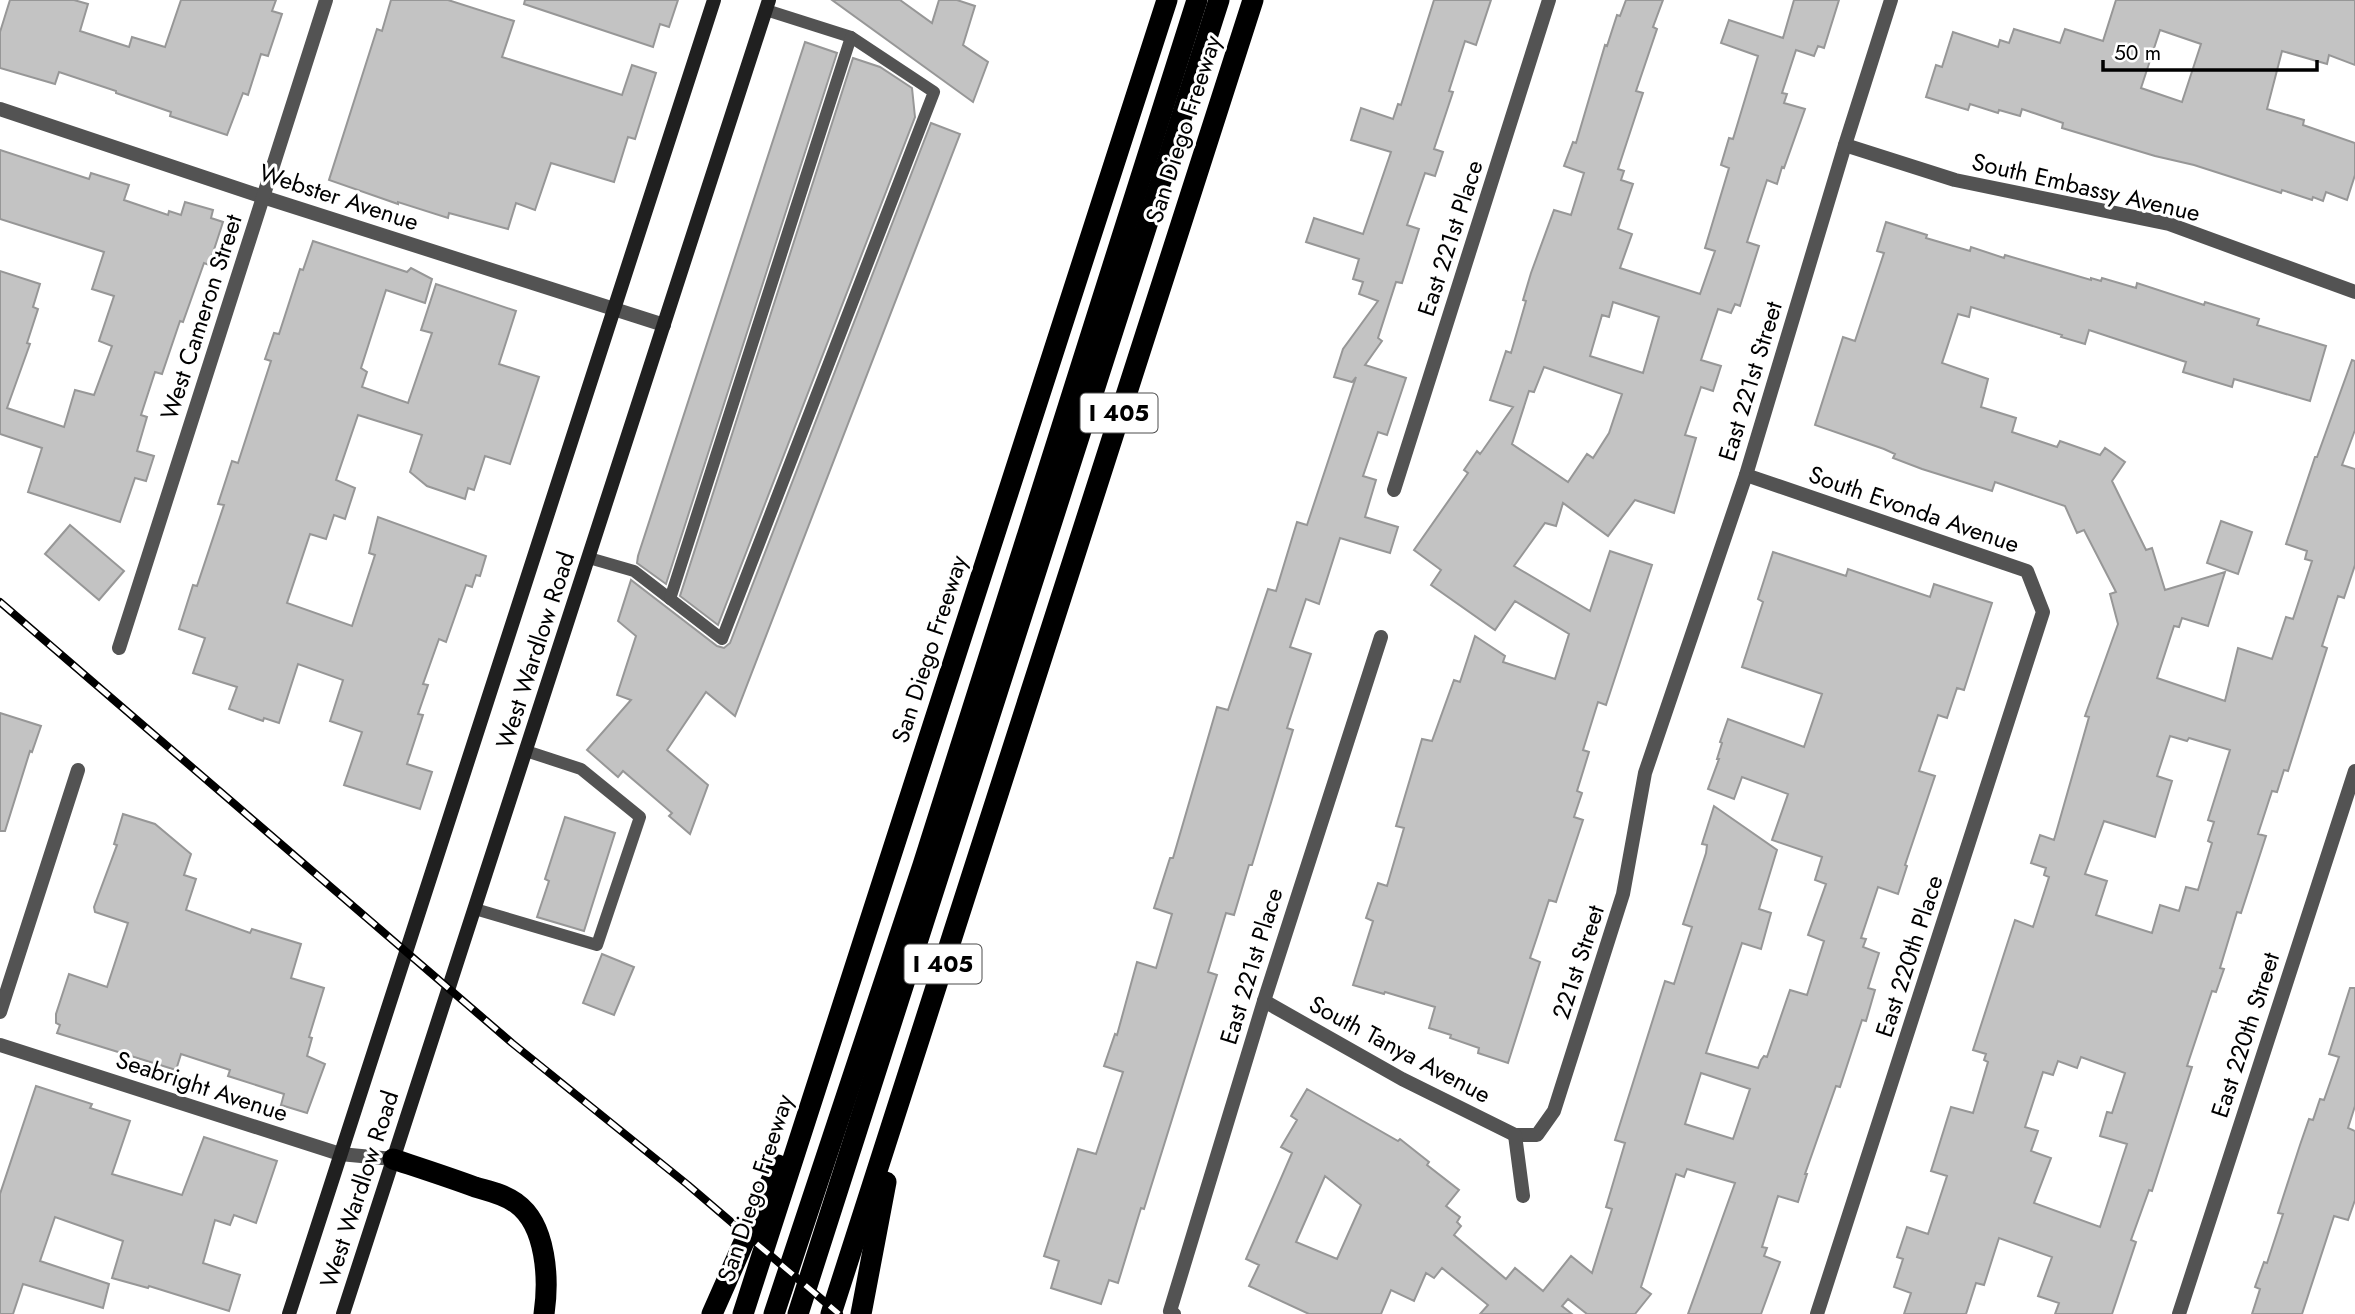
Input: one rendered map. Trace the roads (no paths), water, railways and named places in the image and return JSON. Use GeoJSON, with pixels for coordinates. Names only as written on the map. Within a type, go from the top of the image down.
{"type":"FeatureCollection","features":[{"type":"Feature","properties":{"kind":"highway","name":"San Diego Freeway"},"geometry":{"type":"LineString","coordinates":[[743,1314],[787,1158],[820,1071],[1167,0]]}},
{"type":"Feature","properties":{"kind":"highway"},"geometry":{"type":"LineString","coordinates":[[774,1314],[923,865],[1197,0]]}},
{"type":"Feature","properties":{"kind":"highway"},"geometry":{"type":"LineString","coordinates":[[799,1314],[1219,0]]}},
{"type":"Feature","properties":{"kind":"highway","name":"San Diego Freeway"},"geometry":{"type":"LineString","coordinates":[[868,1228],[900,1102],[990,812],[1253,0]]}},
{"type":"Feature","properties":{"kind":"highway"},"geometry":{"type":"LineString","coordinates":[[712,1314],[787,1158]]}},
{"type":"Feature","properties":{"kind":"highway"},"geometry":{"type":"LineString","coordinates":[[393,1159],[515,1202],[529,1217],[539,1239],[545,1265],[547,1296],[544,1314]]}},
{"type":"Feature","properties":{"kind":"highway"},"geometry":{"type":"LineString","coordinates":[[831,1314],[868,1228]]}},
{"type":"Feature","properties":{"kind":"highway"},"geometry":{"type":"LineString","coordinates":[[861,1314],[868,1228]]}},
{"type":"Feature","properties":{"kind":"main road","name":"West Wardlow Road"},"geometry":{"type":"LineString","coordinates":[[289,1314],[714,0]]}},
{"type":"Feature","properties":{"kind":"main road","name":"West Wardlow Road"},"geometry":{"type":"LineString","coordinates":[[343,1314],[768,5]]}},
{"type":"Feature","properties":{"kind":"street","name":"West Cameron Street"},"geometry":{"type":"LineString","coordinates":[[119,648],[326,0]]}},
{"type":"Feature","properties":{"kind":"street","name":"East 221st Place"},"geometry":{"type":"LineString","coordinates":[[1394,489],[1549,0]]}},
{"type":"Feature","properties":{"kind":"street","name":"East 221st Street"},"geometry":{"type":"LineString","coordinates":[[1646,774],[1746,475],[1891,0]]}},
{"type":"Feature","properties":{"kind":"street","name":"Webster Avenue"},"geometry":{"type":"LineString","coordinates":[[0,109],[664,326]]}},
{"type":"Feature","properties":{"kind":"street","name":"South Embassy Avenue"},"geometry":{"type":"LineString","coordinates":[[1845,145],[1955,180],[2169,224],[2355,292]]}},
{"type":"Feature","properties":{"kind":"street","name":"South Evonda Avenue"},"geometry":{"type":"LineString","coordinates":[[1746,475],[2027,571],[2043,612]]}},
{"type":"Feature","properties":{"kind":"street","name":"East 220th Place"},"geometry":{"type":"LineString","coordinates":[[1817,1314],[2043,612]]}},
{"type":"Feature","properties":{"kind":"street","name":"East 221st Place"},"geometry":{"type":"LineString","coordinates":[[1172,1312],[1264,1002],[1381,637]]}},
{"type":"Feature","properties":{"kind":"street"},"geometry":{"type":"LineString","coordinates":[[0,1012],[78,770]]}},
{"type":"Feature","properties":{"kind":"street","name":"East 220th Street"},"geometry":{"type":"LineString","coordinates":[[2179,1314],[2355,771]]}},
{"type":"Feature","properties":{"kind":"street","name":"221st Street"},"geometry":{"type":"LineString","coordinates":[[1515,1135],[1537,1135],[1554,1111],[1623,894],[1646,774]]}},
{"type":"Feature","properties":{"kind":"street","name":"South Tanya Avenue"},"geometry":{"type":"LineString","coordinates":[[1264,1002],[1402,1079],[1515,1135]]}},
{"type":"Feature","properties":{"kind":"street","name":"Seabright Avenue"},"geometry":{"type":"LineString","coordinates":[[0,1045],[340,1154],[393,1159]]}},
{"type":"Feature","properties":{"kind":"street"},"geometry":{"type":"LineString","coordinates":[[1515,1135],[1523,1196]]}},
{"type":"Feature","properties":{"kind":"lane"},"geometry":{"type":"LineString","coordinates":[[589,558],[634,571],[722,639],[934,92],[851,37],[768,5]]}},
{"type":"Feature","properties":{"kind":"lane"},"geometry":{"type":"LineString","coordinates":[[670,599],[851,37]]}},
{"type":"Feature","properties":{"kind":"lane"},"geometry":{"type":"LineString","coordinates":[[475,909],[597,945],[640,817],[582,769],[526,751]]}},
{"type":"Feature","properties":{"kind":"railway"},"geometry":{"type":"LineString","coordinates":[[0,602],[512,1043],[688,1185],[839,1314]]}}]}
